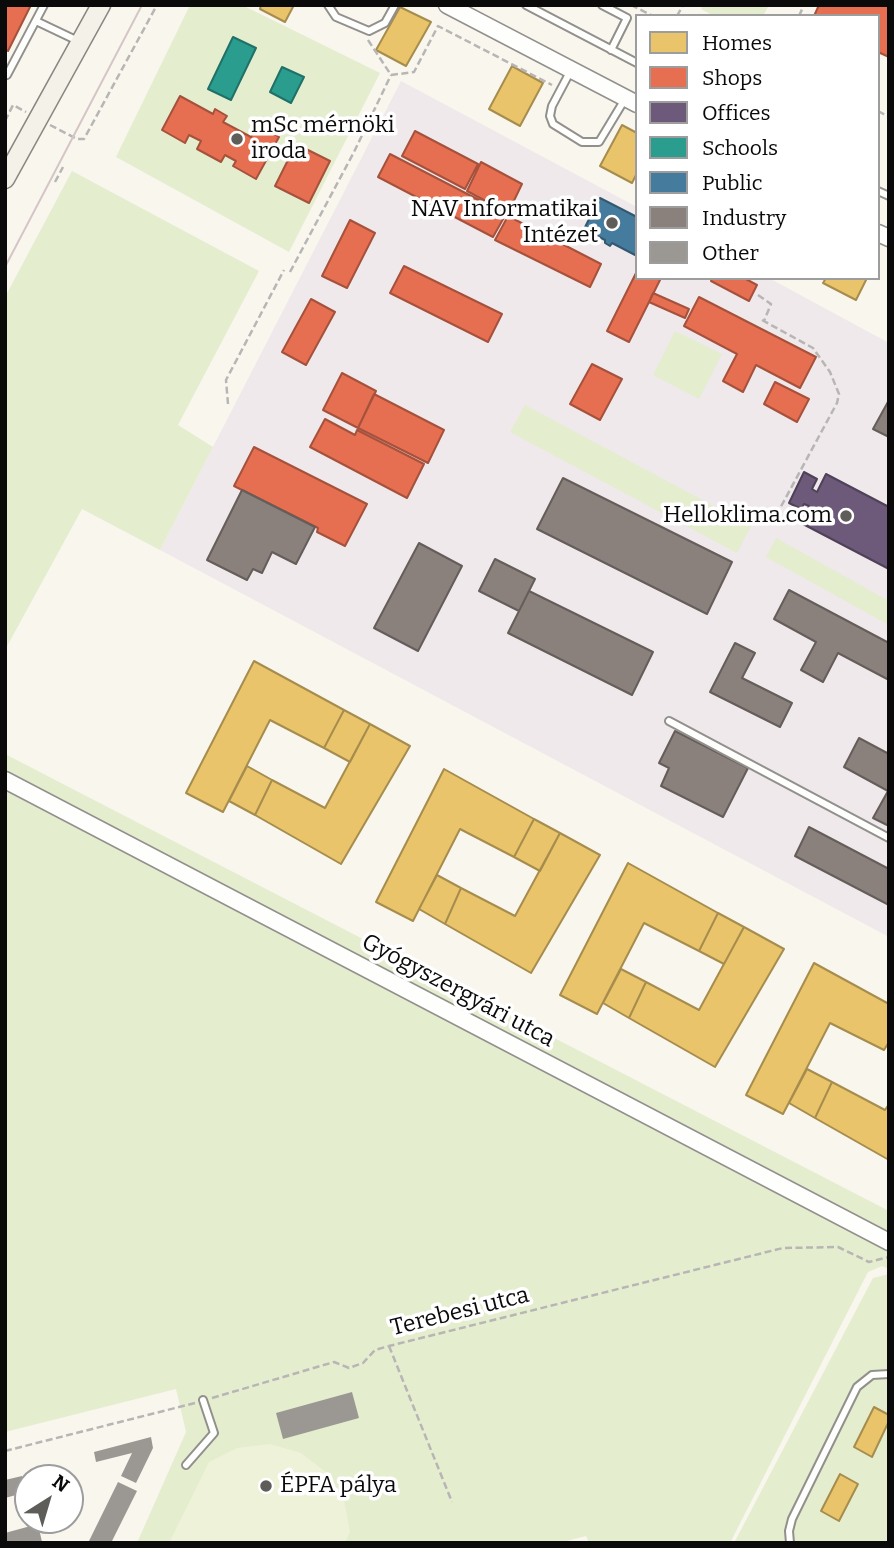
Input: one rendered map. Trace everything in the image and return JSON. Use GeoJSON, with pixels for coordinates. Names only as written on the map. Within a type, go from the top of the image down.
{"type":"FeatureCollection","features":[{"type":"Feature","properties":{"kind":"main road"},"geometry":{"type":"LineString","coordinates":[[5,178],[101,5]]}},
{"type":"Feature","properties":{"kind":"street"},"geometry":{"type":"LineString","coordinates":[[447,5],[631,102]]}},
{"type":"Feature","properties":{"kind":"street","name":"Gyógyszergyári utca"},"geometry":{"type":"LineString","coordinates":[[5,780],[889,1242]]}},
{"type":"Feature","properties":{"kind":"lane"},"geometry":{"type":"LineString","coordinates":[[7,75],[44,5]]}},
{"type":"Feature","properties":{"kind":"lane"},"geometry":{"type":"LineString","coordinates":[[328,5],[336,17],[362,30],[378,29],[395,5]]}},
{"type":"Feature","properties":{"kind":"lane"},"geometry":{"type":"LineString","coordinates":[[526,5],[635,62]]}},
{"type":"Feature","properties":{"kind":"lane"},"geometry":{"type":"LineString","coordinates":[[602,5],[627,18],[611,50]]}},
{"type":"Feature","properties":{"kind":"lane"},"geometry":{"type":"LineString","coordinates":[[36,20],[79,41]]}},
{"type":"Feature","properties":{"kind":"lane"},"geometry":{"type":"LineString","coordinates":[[571,70],[552,106],[553,124],[590,144],[599,142],[606,135],[631,102]]}},
{"type":"Feature","properties":{"kind":"lane"},"geometry":{"type":"LineString","coordinates":[[669,721],[889,838]]}},
{"type":"Feature","properties":{"kind":"lane"},"geometry":{"type":"LineString","coordinates":[[790,1543],[792,1519],[857,1387],[872,1375],[889,1374]]}},
{"type":"Feature","properties":{"kind":"lane"},"geometry":{"type":"LineString","coordinates":[[186,1465],[214,1433],[203,1400]]}},
{"type":"Feature","properties":{"kind":"path"},"geometry":{"type":"LineString","coordinates":[[5,121],[13,105],[77,139],[84,139],[157,5]]}},
{"type":"Feature","properties":{"kind":"path"},"geometry":{"type":"LineString","coordinates":[[631,5],[649,14]]}},
{"type":"Feature","properties":{"kind":"path"},"geometry":{"type":"LineString","coordinates":[[391,75],[414,72],[438,26],[561,89]]}},
{"type":"Feature","properties":{"kind":"path"},"geometry":{"type":"LineString","coordinates":[[362,30],[391,75]]}},
{"type":"Feature","properties":{"kind":"path"},"geometry":{"type":"LineString","coordinates":[[290,272],[354,152],[391,75]]}},
{"type":"Feature","properties":{"kind":"path"},"geometry":{"type":"LineString","coordinates":[[55,182],[63,167]]}},
{"type":"Feature","properties":{"kind":"path"},"geometry":{"type":"LineString","coordinates":[[228,404],[226,380],[284,270]]}},
{"type":"Feature","properties":{"kind":"path"},"geometry":{"type":"LineString","coordinates":[[758,295],[771,304],[763,320],[813,348],[830,372],[839,394],[771,525]]}},
{"type":"Feature","properties":{"kind":"path","name":"Terebesi utca"},"geometry":{"type":"LineString","coordinates":[[5,1451],[203,1400],[334,1362],[349,1368],[363,1363],[374,1350],[783,1248],[838,1247],[869,1262],[889,1257]]}},
{"type":"Feature","properties":{"kind":"path"},"geometry":{"type":"LineString","coordinates":[[389,1346],[452,1502]]}},
{"type":"Feature","properties":{"kind":"shaded area"},"geometry":{"type":"Polygon","coordinates":[[[401,81],[635,206],[635,280],[773,280],[889,343],[889,937],[160,550],[401,81]]]}},
{"type":"Feature","properties":{"kind":"green space"},"geometry":{"type":"Polygon","coordinates":[[[190,5],[242,5],[380,73],[289,252],[116,157],[190,5]]]}},
{"type":"Feature","properties":{"kind":"green space"},"geometry":{"type":"Polygon","coordinates":[[[703,5],[769,5],[764,14],[710,14],[701,9],[703,5]]]}},
{"type":"Feature","properties":{"kind":"green space"},"geometry":{"type":"Polygon","coordinates":[[[72,171],[259,271],[178,425],[213,447],[160,550],[82,509],[5,650],[5,297],[72,171]]]}},
{"type":"Feature","properties":{"kind":"green space"},"geometry":{"type":"Polygon","coordinates":[[[675,331],[722,354],[699,399],[653,375],[675,331]]]}},
{"type":"Feature","properties":{"kind":"green space"},"geometry":{"type":"Polygon","coordinates":[[[525,405],[751,526],[737,553],[510,432],[525,405]]]}},
{"type":"Feature","properties":{"kind":"green space"},"geometry":{"type":"Polygon","coordinates":[[[776,538],[889,601],[889,625],[766,557],[776,538]]]}},
{"type":"Feature","properties":{"kind":"green space"},"geometry":{"type":"Polygon","coordinates":[[[5,754],[889,1211],[889,1269],[882,1266],[868,1272],[730,1543],[589,1543],[586,1536],[559,1543],[137,1543],[186,1432],[176,1389],[5,1432],[5,754]]]}},
{"type":"Feature","properties":{"kind":"green space"},"geometry":{"type":"Polygon","coordinates":[[[889,1274],[889,1543],[734,1543],[873,1278],[889,1274]]]}},
{"type":"Feature","properties":{"kind":"green space","name":"ÉPFA pálya"},"geometry":{"type":"Polygon","coordinates":[[[270,1444],[301,1453],[327,1473],[344,1500],[350,1532],[345,1543],[169,1543],[209,1462],[237,1448],[270,1444]]]}},
{"type":"Feature","properties":{"kind":"building: Homes"},"geometry":{"type":"Polygon","coordinates":[[[261,5],[294,5],[285,22],[260,9],[261,5]]]}},
{"type":"Feature","properties":{"kind":"building: Homes"},"geometry":{"type":"Polygon","coordinates":[[[400,7],[431,22],[406,66],[376,50],[400,7]]]}},
{"type":"Feature","properties":{"kind":"building: Homes"},"geometry":{"type":"Polygon","coordinates":[[[512,66],[543,83],[520,126],[489,109],[512,66]]]}},
{"type":"Feature","properties":{"kind":"building: Homes"},"geometry":{"type":"Polygon","coordinates":[[[622,125],[635,132],[635,177],[632,183],[600,166],[622,125]]]}},
{"type":"Feature","properties":{"kind":"building: Homes"},"geometry":{"type":"Polygon","coordinates":[[[825,280],[866,280],[856,300],[823,283],[825,280]]]}},
{"type":"Feature","properties":{"kind":"building: Homes"},"geometry":{"type":"Polygon","coordinates":[[[254,661],[344,710],[324,748],[270,720],[223,812],[186,793],[254,661]]]}},
{"type":"Feature","properties":{"kind":"building: Homes"},"geometry":{"type":"Polygon","coordinates":[[[344,710],[370,724],[350,762],[324,748],[344,710]]]}},
{"type":"Feature","properties":{"kind":"building: Homes"},"geometry":{"type":"Polygon","coordinates":[[[370,724],[410,746],[341,864],[255,815],[272,780],[325,808],[370,724]]]}},
{"type":"Feature","properties":{"kind":"building: Homes"},"geometry":{"type":"Polygon","coordinates":[[[247,766],[272,780],[255,815],[229,801],[247,766]]]}},
{"type":"Feature","properties":{"kind":"building: Homes"},"geometry":{"type":"Polygon","coordinates":[[[444,769],[534,819],[514,857],[460,829],[413,921],[376,902],[444,769]]]}},
{"type":"Feature","properties":{"kind":"building: Homes"},"geometry":{"type":"Polygon","coordinates":[[[534,819],[560,833],[540,871],[514,857],[534,819]]]}},
{"type":"Feature","properties":{"kind":"building: Homes"},"geometry":{"type":"Polygon","coordinates":[[[560,833],[600,855],[531,973],[445,924],[461,888],[515,916],[560,833]]]}},
{"type":"Feature","properties":{"kind":"building: Homes"},"geometry":{"type":"Polygon","coordinates":[[[628,863],[718,913],[699,951],[644,923],[597,1014],[560,995],[628,863]]]}},
{"type":"Feature","properties":{"kind":"building: Homes"},"geometry":{"type":"Polygon","coordinates":[[[437,875],[461,888],[445,924],[419,909],[437,875]]]}},
{"type":"Feature","properties":{"kind":"building: Homes"},"geometry":{"type":"Polygon","coordinates":[[[718,913],[744,927],[724,964],[699,951],[718,913]]]}},
{"type":"Feature","properties":{"kind":"building: Homes"},"geometry":{"type":"Polygon","coordinates":[[[744,927],[784,949],[715,1067],[629,1018],[646,982],[699,1010],[744,927]]]}},
{"type":"Feature","properties":{"kind":"building: Homes"},"geometry":{"type":"Polygon","coordinates":[[[814,963],[889,1004],[889,1042],[884,1050],[830,1023],[783,1114],[746,1095],[814,963]]]}},
{"type":"Feature","properties":{"kind":"building: Homes"},"geometry":{"type":"Polygon","coordinates":[[[621,969],[646,982],[629,1018],[603,1003],[621,969]]]}},
{"type":"Feature","properties":{"kind":"building: Homes"},"geometry":{"type":"Polygon","coordinates":[[[807,1069],[832,1082],[815,1118],[789,1103],[807,1069]]]}},
{"type":"Feature","properties":{"kind":"building: Homes"},"geometry":{"type":"Polygon","coordinates":[[[832,1082],[885,1110],[889,1104],[889,1160],[815,1118],[832,1082]]]}},
{"type":"Feature","properties":{"kind":"building: Homes"},"geometry":{"type":"Polygon","coordinates":[[[874,1407],[889,1415],[889,1421],[872,1457],[854,1447],[874,1407]]]}},
{"type":"Feature","properties":{"kind":"building: Homes"},"geometry":{"type":"Polygon","coordinates":[[[840,1474],[858,1484],[839,1521],[821,1511],[840,1474]]]}},
{"type":"Feature","properties":{"kind":"building: Shops"},"geometry":{"type":"Polygon","coordinates":[[[5,5],[31,5],[8,51],[5,49],[5,5]]]}},
{"type":"Feature","properties":{"kind":"building: Shops"},"geometry":{"type":"Polygon","coordinates":[[[819,5],[889,5],[889,57],[880,53],[880,14],[815,14],[819,5]]]}},
{"type":"Feature","properties":{"kind":"building: Shops","name":"mSc mérnöki iroda"},"geometry":{"type":"Polygon","coordinates":[[[180,96],[213,114],[215,109],[227,116],[223,122],[251,137],[258,125],[279,137],[256,179],[233,166],[236,161],[225,155],[221,162],[197,149],[201,141],[189,135],[185,143],[162,130],[180,96]]]}},
{"type":"Feature","properties":{"kind":"building: Shops"},"geometry":{"type":"Polygon","coordinates":[[[415,131],[478,164],[465,189],[402,156],[415,131]]]}},
{"type":"Feature","properties":{"kind":"building: Shops"},"geometry":{"type":"Polygon","coordinates":[[[296,144],[330,161],[309,203],[275,186],[296,144]]]}},
{"type":"Feature","properties":{"kind":"building: Shops"},"geometry":{"type":"Polygon","coordinates":[[[390,154],[506,214],[493,237],[378,177],[390,154]]]}},
{"type":"Feature","properties":{"kind":"building: Shops"},"geometry":{"type":"Polygon","coordinates":[[[481,162],[522,184],[508,213],[467,191],[481,162]]]}},
{"type":"Feature","properties":{"kind":"building: Shops"},"geometry":{"type":"Polygon","coordinates":[[[508,216],[601,264],[590,287],[495,240],[508,216]]]}},
{"type":"Feature","properties":{"kind":"building: Shops"},"geometry":{"type":"Polygon","coordinates":[[[350,220],[375,233],[347,288],[322,276],[350,220]]]}},
{"type":"Feature","properties":{"kind":"building: Shops"},"geometry":{"type":"Polygon","coordinates":[[[404,266],[502,314],[488,342],[390,293],[404,266]]]}},
{"type":"Feature","properties":{"kind":"building: Shops"},"geometry":{"type":"Polygon","coordinates":[[[635,275],[635,280],[660,280],[629,342],[607,331],[635,275]]]}},
{"type":"Feature","properties":{"kind":"building: Shops"},"geometry":{"type":"Polygon","coordinates":[[[748,280],[757,285],[749,301],[711,281],[748,280]]]}},
{"type":"Feature","properties":{"kind":"building: Shops"},"geometry":{"type":"Polygon","coordinates":[[[653,293],[689,309],[685,318],[649,302],[653,293]]]}},
{"type":"Feature","properties":{"kind":"building: Shops"},"geometry":{"type":"Polygon","coordinates":[[[699,297],[816,357],[800,388],[756,365],[743,392],[723,381],[737,354],[684,326],[699,297]]]}},
{"type":"Feature","properties":{"kind":"building: Shops"},"geometry":{"type":"Polygon","coordinates":[[[311,299],[335,312],[306,365],[282,352],[311,299]]]}},
{"type":"Feature","properties":{"kind":"building: Shops"},"geometry":{"type":"Polygon","coordinates":[[[592,364],[622,379],[600,420],[570,404],[592,364]]]}},
{"type":"Feature","properties":{"kind":"building: Shops"},"geometry":{"type":"Polygon","coordinates":[[[342,373],[376,391],[358,428],[323,410],[342,373]]]}},
{"type":"Feature","properties":{"kind":"building: Shops"},"geometry":{"type":"Polygon","coordinates":[[[775,382],[809,399],[797,422],[764,404],[775,382]]]}},
{"type":"Feature","properties":{"kind":"building: Shops"},"geometry":{"type":"Polygon","coordinates":[[[374,394],[444,430],[428,463],[358,428],[374,394]]]}},
{"type":"Feature","properties":{"kind":"building: Shops"},"geometry":{"type":"Polygon","coordinates":[[[325,419],[355,435],[357,430],[424,464],[407,498],[310,447],[325,419]]]}},
{"type":"Feature","properties":{"kind":"building: Shops"},"geometry":{"type":"Polygon","coordinates":[[[254,447],[367,504],[345,546],[317,532],[318,528],[234,486],[254,447]]]}},
{"type":"Feature","properties":{"kind":"building: Offices","name":"Helloklima.com"},"geometry":{"type":"Polygon","coordinates":[[[804,472],[817,479],[812,489],[817,492],[826,474],[889,507],[889,569],[801,523],[809,506],[804,504],[801,509],[789,503],[804,472]]]}},
{"type":"Feature","properties":{"kind":"building: Schools"},"geometry":{"type":"Polygon","coordinates":[[[233,37],[256,48],[231,100],[208,89],[233,37]]]}},
{"type":"Feature","properties":{"kind":"building: Schools"},"geometry":{"type":"Polygon","coordinates":[[[282,67],[304,77],[291,103],[270,92],[282,67]]]}},
{"type":"Feature","properties":{"kind":"building: Public","name":"NAV Informatikai Intézet"},"geometry":{"type":"Polygon","coordinates":[[[600,198],[635,216],[635,255],[612,243],[610,246],[605,240],[584,229],[600,198]]]}},
{"type":"Feature","properties":{"kind":"building: Industry"},"geometry":{"type":"Polygon","coordinates":[[[889,400],[889,437],[873,429],[889,400]]]}},
{"type":"Feature","properties":{"kind":"building: Industry"},"geometry":{"type":"Polygon","coordinates":[[[563,478],[732,562],[707,614],[537,529],[563,478]]]}},
{"type":"Feature","properties":{"kind":"building: Industry"},"geometry":{"type":"Polygon","coordinates":[[[242,490],[315,527],[296,564],[272,552],[262,573],[253,569],[247,580],[207,560],[242,490]]]}},
{"type":"Feature","properties":{"kind":"building: Industry"},"geometry":{"type":"Polygon","coordinates":[[[419,543],[462,566],[418,651],[374,628],[419,543]]]}},
{"type":"Feature","properties":{"kind":"building: Industry"},"geometry":{"type":"Polygon","coordinates":[[[495,559],[535,579],[519,611],[479,591],[495,559]]]}},
{"type":"Feature","properties":{"kind":"building: Industry"},"geometry":{"type":"Polygon","coordinates":[[[789,590],[889,643],[889,680],[838,653],[823,682],[801,670],[816,642],[774,619],[789,590]]]}},
{"type":"Feature","properties":{"kind":"building: Industry"},"geometry":{"type":"Polygon","coordinates":[[[529,591],[653,652],[632,695],[508,633],[529,591]]]}},
{"type":"Feature","properties":{"kind":"building: Industry"},"geometry":{"type":"Polygon","coordinates":[[[735,643],[755,653],[742,678],[792,703],[780,727],[710,692],[735,643]]]}},
{"type":"Feature","properties":{"kind":"building: Industry"},"geometry":{"type":"Polygon","coordinates":[[[675,731],[748,768],[723,817],[661,786],[669,768],[659,763],[675,731]]]}},
{"type":"Feature","properties":{"kind":"building: Industry"},"geometry":{"type":"Polygon","coordinates":[[[859,738],[889,754],[889,826],[873,818],[888,791],[844,767],[859,738]]]}},
{"type":"Feature","properties":{"kind":"building: Industry"},"geometry":{"type":"Polygon","coordinates":[[[809,827],[889,869],[889,905],[795,856],[809,827]]]}},
{"type":"Feature","properties":{"kind":"building: Other"},"geometry":{"type":"Polygon","coordinates":[[[352,1392],[359,1418],[283,1439],[276,1413],[352,1392]]]}},
{"type":"Feature","properties":{"kind":"building: Other"},"geometry":{"type":"Polygon","coordinates":[[[151,1437],[153,1448],[136,1483],[121,1476],[132,1453],[96,1462],[94,1452],[151,1437]]]}},
{"type":"Feature","properties":{"kind":"building: Other"},"geometry":{"type":"Polygon","coordinates":[[[14,1478],[14,1496],[5,1498],[5,1480],[14,1478]]]}},
{"type":"Feature","properties":{"kind":"building: Other"},"geometry":{"type":"Polygon","coordinates":[[[118,1482],[137,1491],[111,1543],[88,1543],[118,1482]]]}},
{"type":"Feature","properties":{"kind":"building: Other"},"geometry":{"type":"Polygon","coordinates":[[[14,1531],[14,1534],[40,1534],[42,1542],[5,1543],[5,1533],[14,1531]]]}},
{"type":"Feature","properties":{"kind":"tram line"},"geometry":{"type":"LineString","coordinates":[[5,267],[142,5]]}},
{"type":"Feature","properties":{"kind":"place","name":"mSc mérnöki iroda"},"geometry":{"type":"Point","coordinates":[237,139]}},
{"type":"Feature","properties":{"kind":"place","name":"NAV Informatikai Intézet"},"geometry":{"type":"Point","coordinates":[612,223]}},
{"type":"Feature","properties":{"kind":"place","name":"Helloklima.com"},"geometry":{"type":"Point","coordinates":[846,516]}},
{"type":"Feature","properties":{"kind":"place","name":"ÉPFA pálya"},"geometry":{"type":"Point","coordinates":[266,1486]}}]}
